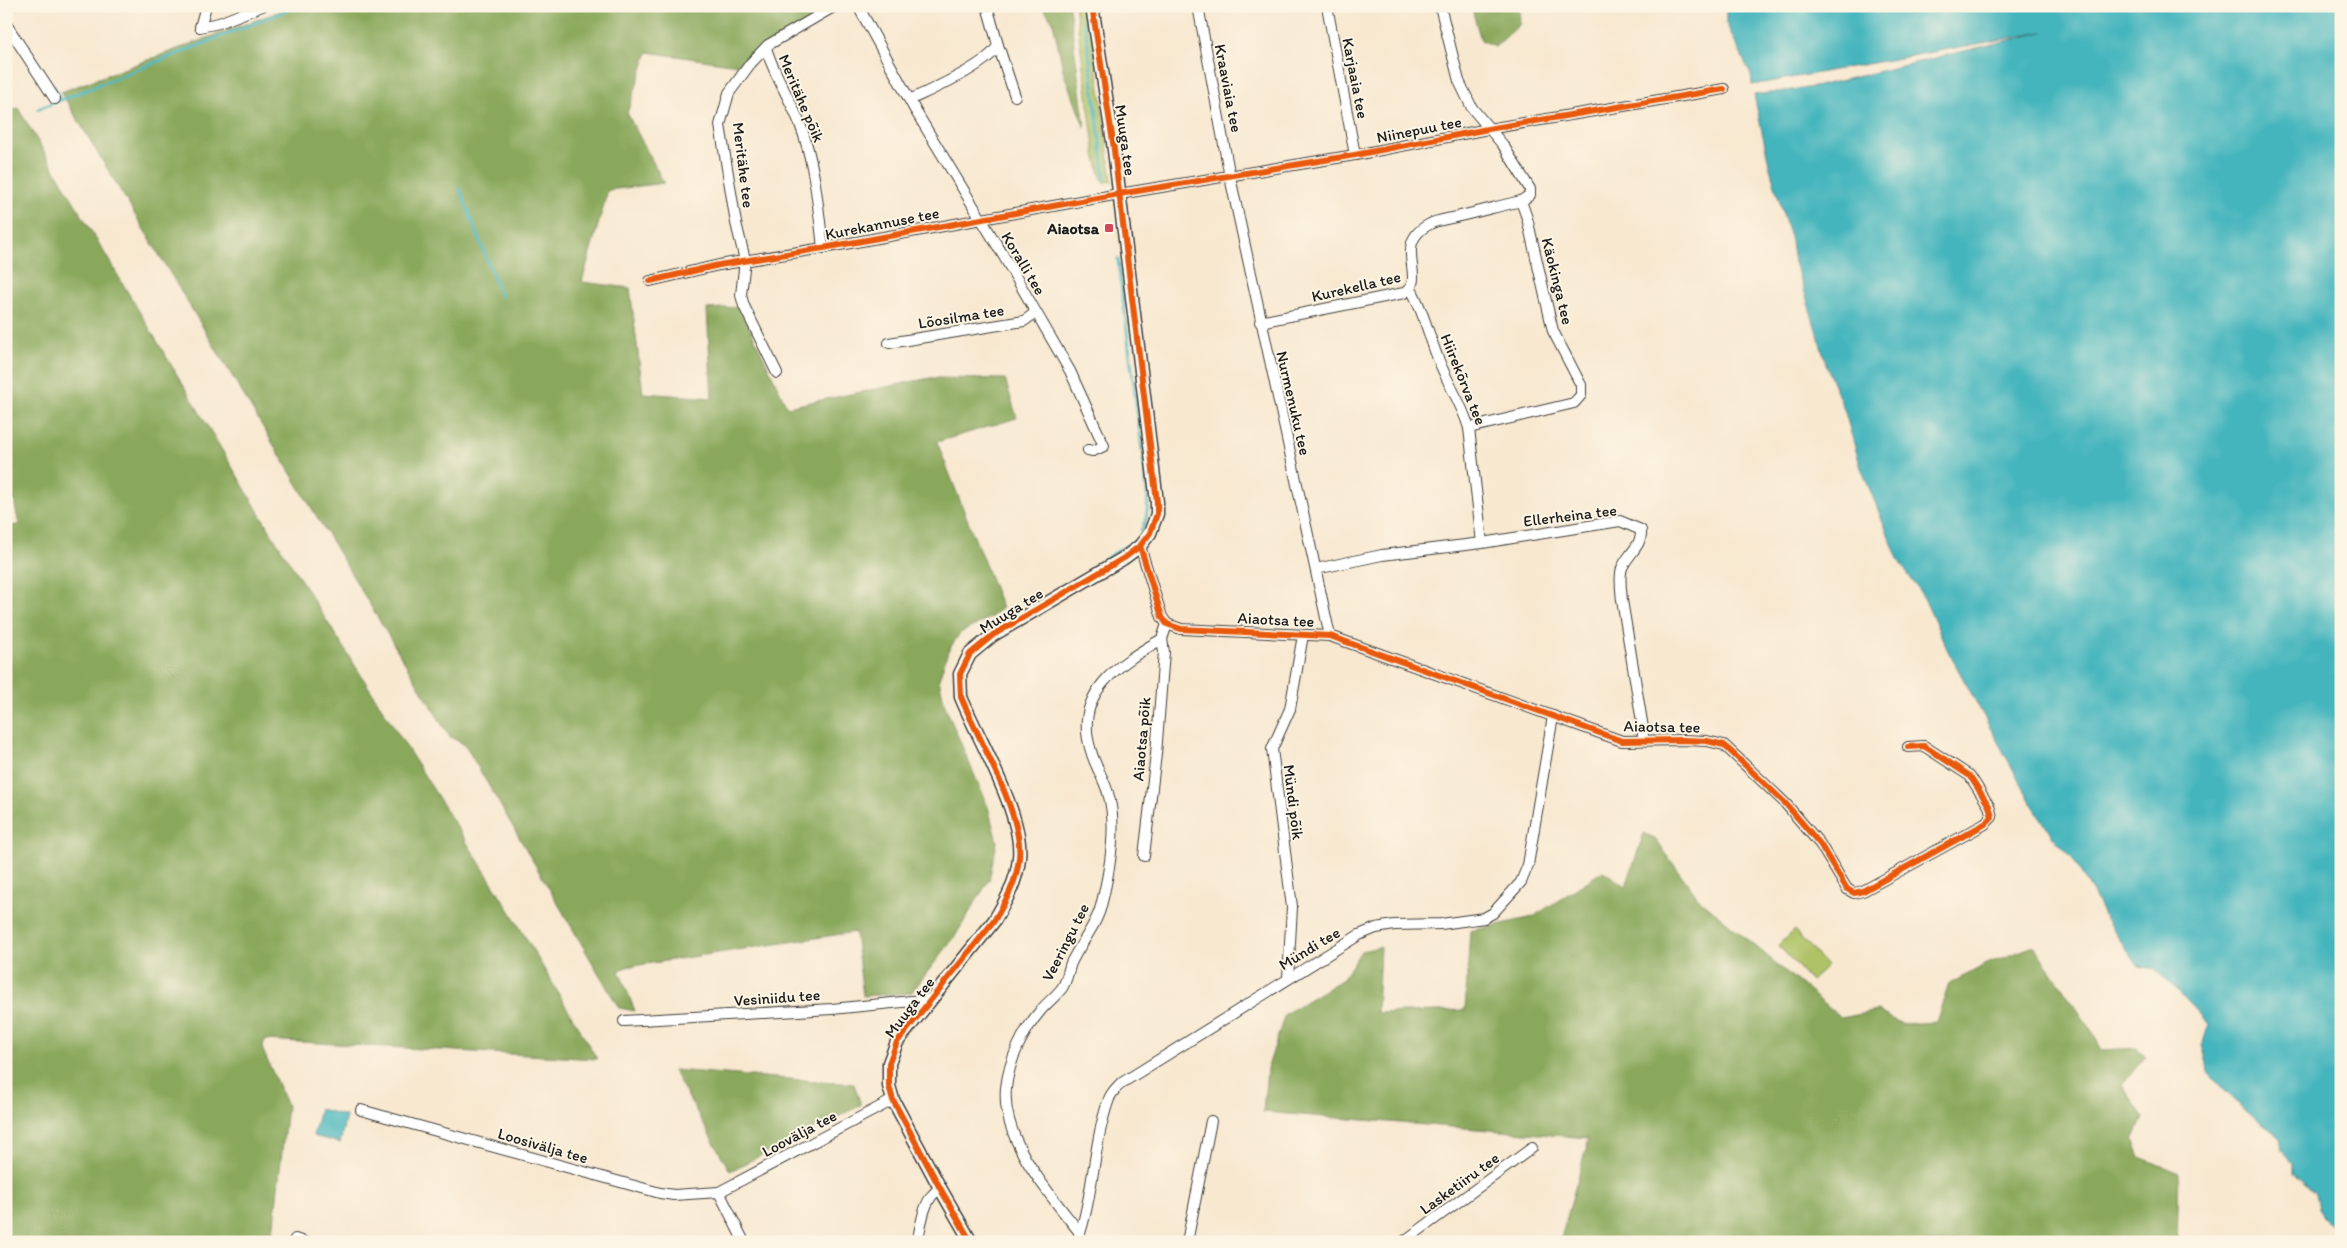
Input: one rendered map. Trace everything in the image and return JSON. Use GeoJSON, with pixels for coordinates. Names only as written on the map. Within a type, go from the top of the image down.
{"type":"FeatureCollection","features":[{"type":"Feature","properties":{"kind":"street"},"geometry":{"type":"LineString","coordinates":[[206,6],[200,27],[218,24],[262,6]]}},
{"type":"Feature","properties":{"kind":"street","name":"Meritähe tee"},"geometry":{"type":"LineString","coordinates":[[745,260],[736,223],[720,125],[729,93],[750,64],[766,48],[835,6]]}},
{"type":"Feature","properties":{"kind":"street","name":"Koralli tee"},"geometry":{"type":"LineString","coordinates":[[858,6],[910,100],[1070,371],[1104,446],[1093,451],[1088,450]]}},
{"type":"Feature","properties":{"kind":"street"},"geometry":{"type":"LineString","coordinates":[[987,6],[1015,96]]}},
{"type":"Feature","properties":{"kind":"street","name":"Muuga tee"},"geometry":{"type":"LineString","coordinates":[[971,1242],[940,1188],[894,1100],[889,1086],[891,1055],[902,1036],[994,921],[1005,904],[1014,882],[1020,856],[1018,824],[961,696],[960,674],[970,654],[993,635],[1124,558],[1140,546],[1154,524],[1157,502],[1119,194],[1092,6]]}},
{"type":"Feature","properties":{"kind":"street","name":"Kraaviaia tee"},"geometry":{"type":"LineString","coordinates":[[1198,6],[1230,176]]}},
{"type":"Feature","properties":{"kind":"street","name":"Karjaaia tee"},"geometry":{"type":"LineString","coordinates":[[1326,6],[1355,155]]}},
{"type":"Feature","properties":{"kind":"street"},"geometry":{"type":"LineString","coordinates":[[1440,6],[1459,81],[1472,108],[1503,145],[1530,189],[1530,195],[1521,201]]}},
{"type":"Feature","properties":{"kind":"street"},"geometry":{"type":"LineString","coordinates":[[6,24],[55,99]]}},
{"type":"Feature","properties":{"kind":"street"},"geometry":{"type":"LineString","coordinates":[[910,100],[971,68],[991,55],[998,45]]}},
{"type":"Feature","properties":{"kind":"street","name":"Meritähe põik"},"geometry":{"type":"LineString","coordinates":[[766,48],[807,144],[814,172],[823,248]]}},
{"type":"Feature","properties":{"kind":"street","name":"Niinepuu tee"},"geometry":{"type":"LineString","coordinates":[[1119,194],[1355,155],[1488,129],[1724,89]]}},
{"type":"Feature","properties":{"kind":"street","name":"Nurmenuku tee"},"geometry":{"type":"LineString","coordinates":[[1230,176],[1260,322],[1330,636]]}},
{"type":"Feature","properties":{"kind":"street","name":"Kurekannuse tee"},"geometry":{"type":"LineString","coordinates":[[650,281],[745,260],[823,248],[1119,194]]}},
{"type":"Feature","properties":{"kind":"street","name":"Kurekella tee"},"geometry":{"type":"LineString","coordinates":[[1260,322],[1404,293],[1411,289],[1414,284],[1409,252],[1418,234],[1430,224],[1521,201]]}},
{"type":"Feature","properties":{"kind":"street","name":"Käokinga tee"},"geometry":{"type":"LineString","coordinates":[[1470,428],[1574,403],[1581,395],[1581,385],[1552,330],[1527,218],[1521,201]]}},
{"type":"Feature","properties":{"kind":"street"},"geometry":{"type":"LineString","coordinates":[[745,260],[741,295],[744,306],[777,373]]}},
{"type":"Feature","properties":{"kind":"street","name":"Hiirekõrva tee"},"geometry":{"type":"LineString","coordinates":[[1411,289],[1420,304],[1439,360],[1465,413],[1470,428],[1482,542]]}},
{"type":"Feature","properties":{"kind":"street","name":"Lõosilma tee"},"geometry":{"type":"LineString","coordinates":[[889,343],[1024,321],[1035,312]]}},
{"type":"Feature","properties":{"kind":"street","name":"Ellerheina tee"},"geometry":{"type":"LineString","coordinates":[[1316,569],[1382,555],[1620,521],[1641,530],[1640,541],[1621,569],[1621,582],[1622,600],[1643,728],[1642,740]]}},
{"type":"Feature","properties":{"kind":"street"},"geometry":{"type":"LineString","coordinates":[[1140,546],[1162,617],[1167,624]]}},
{"type":"Feature","properties":{"kind":"street","name":"Aiaotsa tee"},"geometry":{"type":"LineString","coordinates":[[1167,624],[1181,628],[1330,636],[1622,741],[1707,741],[1724,746],[1785,803],[1820,844],[1848,889],[1854,893],[1863,891],[1985,824],[1992,817],[1989,806],[1970,776],[1924,746],[1908,747]]}},
{"type":"Feature","properties":{"kind":"street","name":"Aiaotsa põik"},"geometry":{"type":"LineString","coordinates":[[1144,856],[1156,754],[1164,652],[1162,639],[1167,624]]}},
{"type":"Feature","properties":{"kind":"street","name":"Mündi põik"},"geometry":{"type":"LineString","coordinates":[[1288,978],[1292,906],[1272,749],[1290,709],[1303,635]]}},
{"type":"Feature","properties":{"kind":"street","name":"Veeringu tee"},"geometry":{"type":"LineString","coordinates":[[1079,1238],[1026,1159],[1010,1125],[1006,1088],[1015,1051],[1032,1021],[1063,986],[1071,963],[1101,908],[1113,834],[1109,794],[1090,750],[1087,734],[1090,701],[1102,682],[1114,670],[1162,639]]}},
{"type":"Feature","properties":{"kind":"street","name":"Mündi tee"},"geometry":{"type":"LineString","coordinates":[[1079,1238],[1105,1114],[1114,1090],[1131,1076],[1360,935],[1376,928],[1394,925],[1441,924],[1484,918],[1492,913],[1521,882],[1528,865],[1553,716]]}},
{"type":"Feature","properties":{"kind":"street","name":"Vesiniidu tee"},"geometry":{"type":"LineString","coordinates":[[624,1022],[832,1008],[932,999]]}},
{"type":"Feature","properties":{"kind":"street","name":"Loovälja tee"},"geometry":{"type":"LineString","coordinates":[[719,1192],[894,1100]]}},
{"type":"Feature","properties":{"kind":"street","name":"Loosivälja tee"},"geometry":{"type":"LineString","coordinates":[[361,1110],[660,1193],[674,1195],[719,1192]]}},
{"type":"Feature","properties":{"kind":"street"},"geometry":{"type":"LineString","coordinates":[[1187,1242],[1211,1121]]}},
{"type":"Feature","properties":{"kind":"street","name":"Lasketiiru tee"},"geometry":{"type":"LineString","coordinates":[[1403,1242],[1532,1148]]}},
{"type":"Feature","properties":{"kind":"street"},"geometry":{"type":"LineString","coordinates":[[917,1242],[926,1203],[931,1194],[940,1188]]}},
{"type":"Feature","properties":{"kind":"street"},"geometry":{"type":"LineString","coordinates":[[719,1192],[744,1242]]}},
{"type":"Feature","properties":{"kind":"green space"},"geometry":{"type":"Polygon","coordinates":[[[294,6],[813,6],[818,16],[737,65],[648,52],[627,113],[664,183],[608,190],[582,282],[630,288],[643,393],[712,398],[707,309],[740,307],[787,407],[930,378],[1005,379],[1017,418],[937,442],[1002,608],[990,618],[960,633],[948,651],[939,679],[945,706],[988,807],[997,842],[989,880],[954,938],[911,993],[863,996],[855,932],[626,967],[619,971],[635,1011],[619,1008],[465,745],[449,736],[61,92],[294,6]]]}},
{"type":"Feature","properties":{"kind":"green space"},"geometry":{"type":"Polygon","coordinates":[[[1042,6],[1069,6],[1085,128],[1064,74],[1053,22],[1042,6]]]}},
{"type":"Feature","properties":{"kind":"green space"},"geometry":{"type":"Polygon","coordinates":[[[1075,6],[1089,6],[1112,181],[1104,183],[1095,154],[1075,6]]]}},
{"type":"Feature","properties":{"kind":"green space"},"geometry":{"type":"Polygon","coordinates":[[[1471,6],[1519,6],[1520,24],[1495,47],[1481,40],[1471,6]]]}},
{"type":"Feature","properties":{"kind":"green space"},"geometry":{"type":"Polygon","coordinates":[[[18,108],[275,539],[510,911],[597,1059],[265,1040],[262,1048],[287,1106],[272,1242],[6,1242],[6,526],[19,525],[6,461],[6,112],[18,108]]]}},
{"type":"Feature","properties":{"kind":"green space"},"geometry":{"type":"Polygon","coordinates":[[[1644,833],[1656,840],[1698,898],[1841,1018],[1877,1011],[1902,1024],[1936,1022],[1949,984],[1989,963],[2034,946],[2090,1028],[2102,1050],[2137,1048],[2146,1056],[2122,1084],[2143,1118],[2133,1139],[2140,1157],[2179,1173],[2177,1242],[1560,1242],[1589,1138],[1263,1112],[1267,1070],[1285,1014],[1343,979],[1361,951],[1380,947],[1377,1013],[1465,1010],[1470,931],[1533,917],[1603,871],[1626,886],[1644,833]]]}},
{"type":"Feature","properties":{"kind":"green space"},"geometry":{"type":"Polygon","coordinates":[[[1794,930],[1827,966],[1811,981],[1778,945],[1794,930]]]}},
{"type":"Feature","properties":{"kind":"green space"},"geometry":{"type":"Polygon","coordinates":[[[673,1070],[854,1084],[861,1105],[730,1171],[673,1070]]]}},
{"type":"Feature","properties":{"kind":"water"},"geometry":{"type":"Polygon","coordinates":[[[1726,6],[2341,6],[2341,1230],[2324,1218],[2318,1209],[2315,1193],[2293,1174],[2293,1164],[2281,1149],[2279,1138],[2272,1129],[2246,1112],[2210,1074],[2202,1045],[2209,1024],[2154,969],[2138,966],[2105,918],[2094,894],[2071,856],[2053,837],[2032,804],[1948,651],[1924,598],[1899,561],[1861,468],[1845,412],[1828,370],[1794,262],[1791,241],[1770,168],[1754,95],[1814,87],[2043,32],[1752,85],[1751,75],[1726,23],[1726,6]]]}},
{"type":"Feature","properties":{"kind":"water"},"geometry":{"type":"Polygon","coordinates":[[[320,1109],[346,1116],[340,1143],[313,1136],[320,1109]]]}},
{"type":"Feature","properties":{"kind":"waterway"},"geometry":{"type":"LineString","coordinates":[[38,109],[298,6]]}},
{"type":"Feature","properties":{"kind":"waterway"},"geometry":{"type":"LineString","coordinates":[[1083,6],[1105,180]]}},
{"type":"Feature","properties":{"kind":"waterway"},"geometry":{"type":"LineString","coordinates":[[54,86],[59,97]]}},
{"type":"Feature","properties":{"kind":"waterway"},"geometry":{"type":"LineString","coordinates":[[460,189],[501,297]]}},
{"type":"Feature","properties":{"kind":"waterway"},"geometry":{"type":"LineString","coordinates":[[1118,259],[1142,451]]}},
{"type":"Feature","properties":{"kind":"waterway"},"geometry":{"type":"LineString","coordinates":[[1141,531],[1145,523],[1148,505],[1143,460]]}},
{"type":"Feature","properties":{"kind":"waterway"},"geometry":{"type":"LineString","coordinates":[[1092,567],[1136,540]]}},
{"type":"Feature","properties":{"kind":"cycle path"},"geometry":{"type":"LineString","coordinates":[[971,1242],[893,1100],[889,1086],[889,1063],[897,1042],[994,921],[1010,891],[1018,866],[1019,840],[1014,821],[998,777],[961,697],[960,674],[970,654],[993,635],[1124,558],[1140,546],[1150,533],[1157,514],[1113,142],[1092,6]]}},
{"type":"Feature","properties":{"kind":"cycle path"},"geometry":{"type":"LineString","coordinates":[[650,281],[719,265],[1724,89]]}},
{"type":"Feature","properties":{"kind":"cycle path"},"geometry":{"type":"LineString","coordinates":[[1140,546],[1162,617],[1167,624],[1181,629],[1330,636],[1622,741],[1683,740],[1707,741],[1724,745],[1785,803],[1820,844],[1847,889],[1854,893],[1863,891],[1985,824],[1992,817],[1989,806],[1970,776],[1924,746],[1908,747]]}},
{"type":"Feature","properties":{"kind":"place","name":"Aiaotsa"},"geometry":{"type":"Point","coordinates":[1109,228]}}]}
